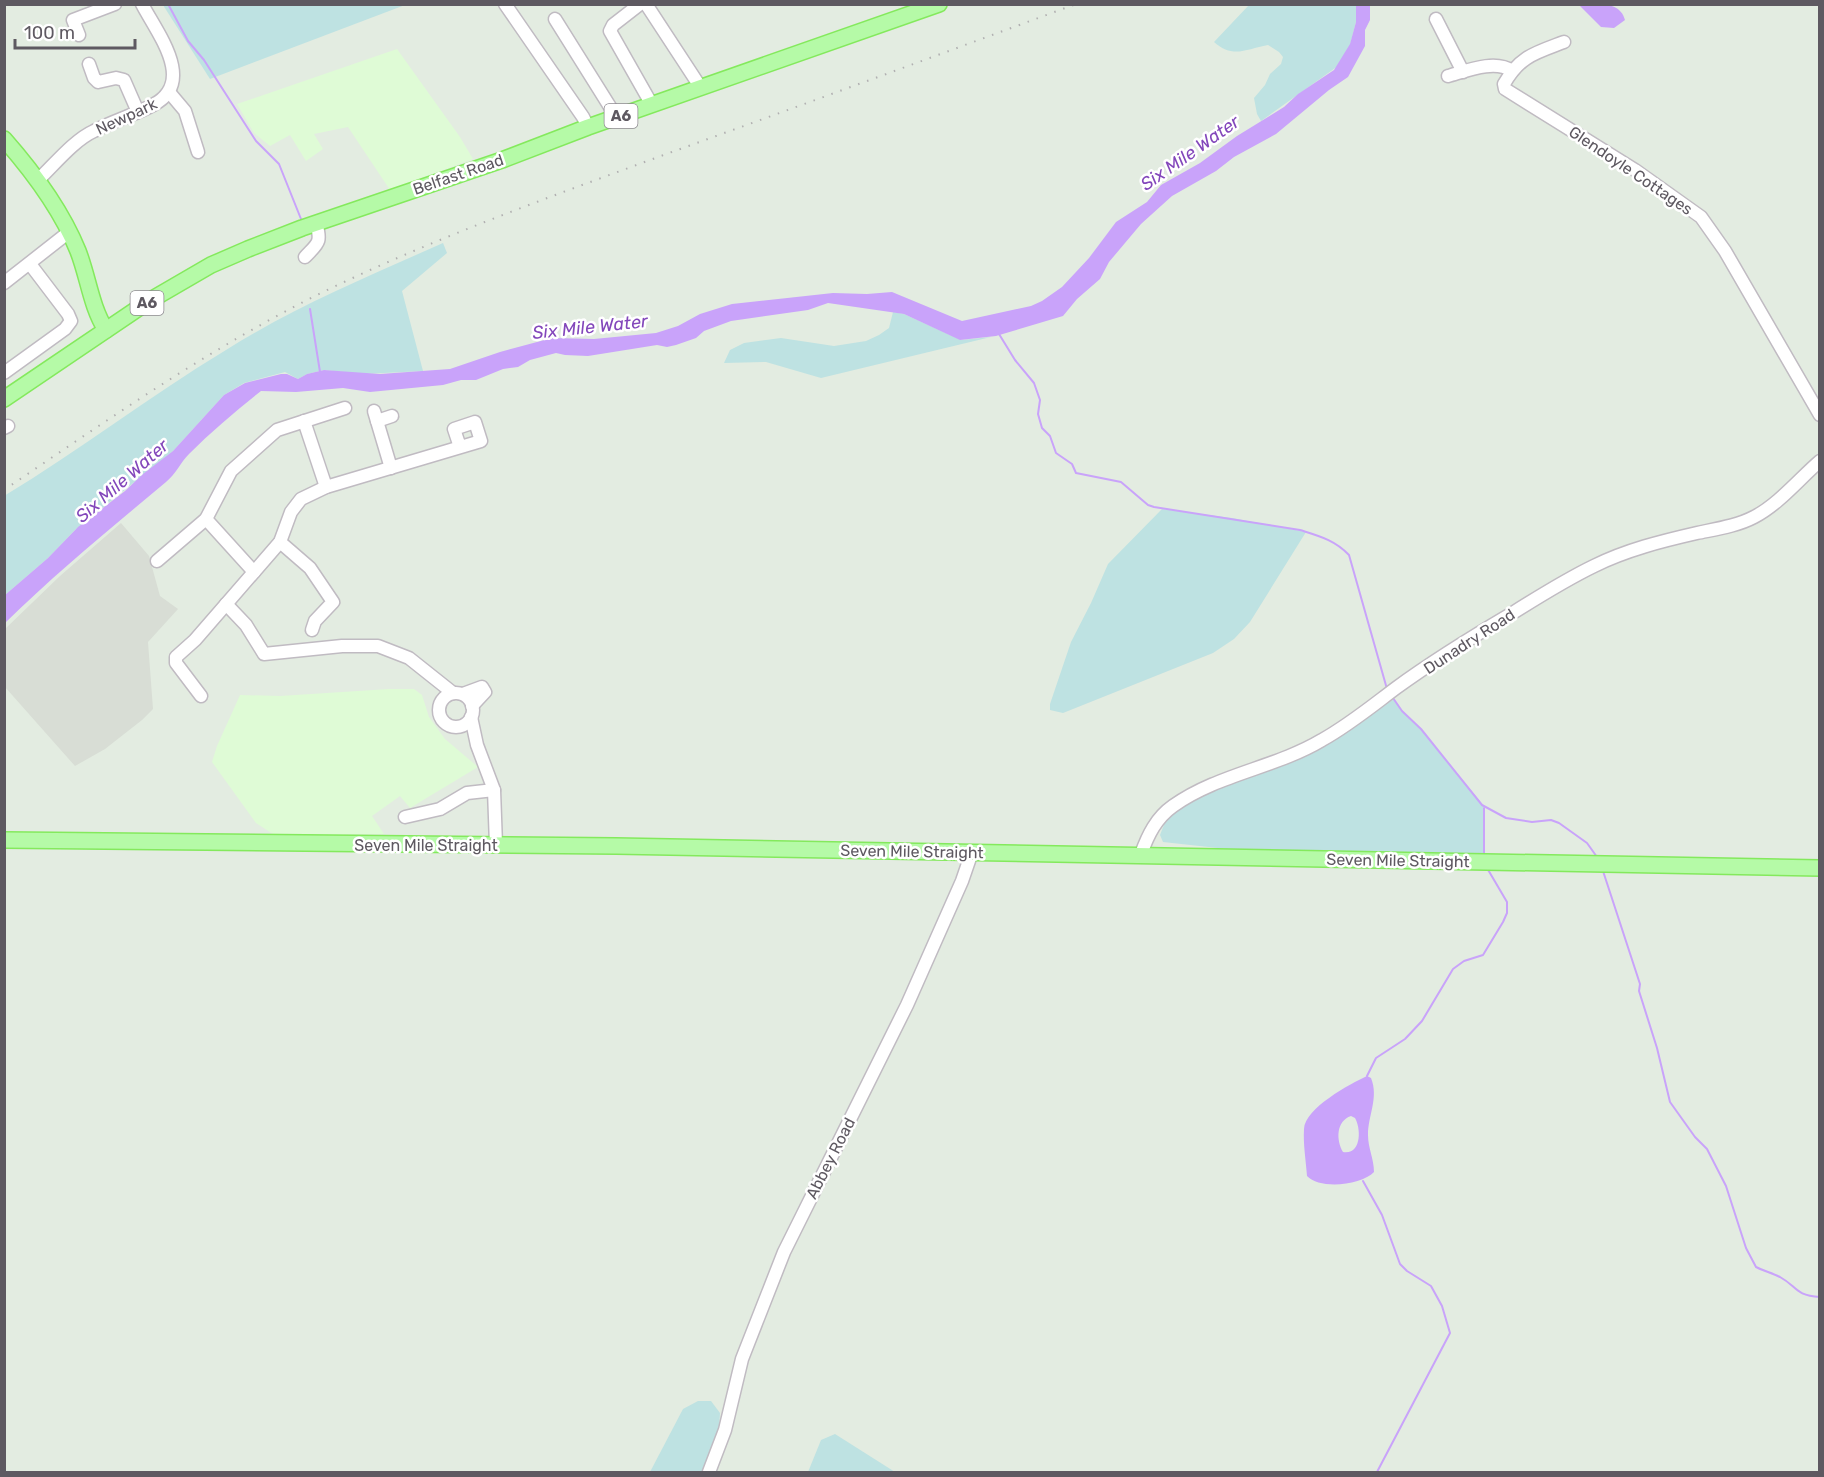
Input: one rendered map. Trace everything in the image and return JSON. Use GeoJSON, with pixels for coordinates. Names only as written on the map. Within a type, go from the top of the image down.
{"type":"FeatureCollection","features":[{"type":"Feature","properties":{"kind":"main road","name":"Belfast Road"},"geometry":{"type":"LineString","coordinates":[[4,399],[148,302],[211,265],[316,223],[502,160],[588,127],[939,4]]}},
{"type":"Feature","properties":{"kind":"main road"},"geometry":{"type":"LineString","coordinates":[[4,139],[55,204],[78,252],[98,314],[106,330]]}},
{"type":"Feature","properties":{"kind":"main road","name":"Seven Mile Straight"},"geometry":{"type":"LineString","coordinates":[[4,840],[1141,854],[1820,868]]}},
{"type":"Feature","properties":{"kind":"street"},"geometry":{"type":"LineString","coordinates":[[79,35],[73,20],[115,4]]}},
{"type":"Feature","properties":{"kind":"street","name":"Newpark"},"geometry":{"type":"LineString","coordinates":[[38,180],[89,133],[158,102],[169,92],[174,78],[172,62],[142,4]]}},
{"type":"Feature","properties":{"kind":"street"},"geometry":{"type":"LineString","coordinates":[[505,4],[588,127]]}},
{"type":"Feature","properties":{"kind":"street"},"geometry":{"type":"LineString","coordinates":[[640,4],[616,22],[610,31],[652,105]]}},
{"type":"Feature","properties":{"kind":"street"},"geometry":{"type":"LineString","coordinates":[[646,4],[701,88]]}},
{"type":"Feature","properties":{"kind":"street"},"geometry":{"type":"LineString","coordinates":[[555,19],[616,118]]}},
{"type":"Feature","properties":{"kind":"street"},"geometry":{"type":"LineString","coordinates":[[1436,19],[1463,72]]}},
{"type":"Feature","properties":{"kind":"street"},"geometry":{"type":"LineString","coordinates":[[1448,76],[1502,66],[1512,71],[1530,55],[1564,42]]}},
{"type":"Feature","properties":{"kind":"street"},"geometry":{"type":"LineString","coordinates":[[89,64],[98,82],[116,78],[123,79],[138,112]]}},
{"type":"Feature","properties":{"kind":"street","name":"Glendoyle Cottages"},"geometry":{"type":"LineString","coordinates":[[1512,71],[1504,84],[1508,92],[1601,148],[1682,202],[1701,218],[1725,251],[1820,415]]}},
{"type":"Feature","properties":{"kind":"street"},"geometry":{"type":"LineString","coordinates":[[169,92],[185,111],[198,152]]}},
{"type":"Feature","properties":{"kind":"street"},"geometry":{"type":"LineString","coordinates":[[305,257],[319,242],[316,223]]}},
{"type":"Feature","properties":{"kind":"street"},"geometry":{"type":"LineString","coordinates":[[4,283],[69,232]]}},
{"type":"Feature","properties":{"kind":"street"},"geometry":{"type":"LineString","coordinates":[[4,372],[65,329],[70,322],[67,312],[30,264]]}},
{"type":"Feature","properties":{"kind":"street"},"geometry":{"type":"LineString","coordinates":[[157,561],[206,519],[226,477],[238,463],[280,428],[345,408]]}},
{"type":"Feature","properties":{"kind":"street"},"geometry":{"type":"LineString","coordinates":[[391,468],[375,416],[392,416]]}},
{"type":"Feature","properties":{"kind":"street"},"geometry":{"type":"LineString","coordinates":[[304,421],[326,488]]}},
{"type":"Feature","properties":{"kind":"street"},"geometry":{"type":"LineString","coordinates":[[201,696],[176,664],[175,659],[195,640],[280,542],[295,505],[308,495],[326,488],[460,447]]}},
{"type":"Feature","properties":{"kind":"street","name":"Dunadry Road"},"geometry":{"type":"LineString","coordinates":[[1141,854],[1151,830],[1161,816],[1188,796],[1224,780],[1287,758],[1323,740],[1361,716],[1395,688],[1475,635],[1563,582],[1596,565],[1631,550],[1734,524],[1756,516],[1820,460]]}},
{"type":"Feature","properties":{"kind":"street"},"geometry":{"type":"LineString","coordinates":[[206,519],[254,572]]}},
{"type":"Feature","properties":{"kind":"street"},"geometry":{"type":"LineString","coordinates":[[280,542],[310,568],[333,602],[315,621],[312,630]]}},
{"type":"Feature","properties":{"kind":"street"},"geometry":{"type":"LineString","coordinates":[[226,604],[242,620],[260,651],[266,654],[369,645],[383,647],[404,655],[458,694],[467,697],[472,712],[477,745],[494,790],[496,845]]}},
{"type":"Feature","properties":{"kind":"street"},"geometry":{"type":"LineString","coordinates":[[424,670],[434,687],[440,717],[477,745]]}},
{"type":"Feature","properties":{"kind":"street"},"geometry":{"type":"LineString","coordinates":[[439,707],[443,698],[482,687],[485,692],[463,725],[452,726]]}},
{"type":"Feature","properties":{"kind":"street"},"geometry":{"type":"LineString","coordinates":[[405,817],[440,810],[468,793],[494,790]]}},
{"type":"Feature","properties":{"kind":"street","name":"Abbey Road"},"geometry":{"type":"LineString","coordinates":[[709,1473],[725,1430],[742,1359],[784,1252],[907,1005],[962,881],[972,852]]}},
{"type":"Feature","properties":{"kind":"shaded area"},"geometry":{"type":"Polygon","coordinates":[[[163,5],[405,5],[210,79],[163,5]]]}},
{"type":"Feature","properties":{"kind":"shaded area"},"geometry":{"type":"Polygon","coordinates":[[[1249,5],[1356,5],[1356,22],[1350,45],[1338,66],[1261,121],[1254,98],[1265,85],[1270,74],[1281,64],[1283,57],[1268,45],[1234,51],[1227,50],[1214,42],[1249,5]]]}},
{"type":"Feature","properties":{"kind":"shaded area"},"geometry":{"type":"Polygon","coordinates":[[[1356,5],[1370,5],[1370,20],[1365,30],[1365,46],[1348,77],[1276,134],[1172,196],[1141,224],[1109,262],[1100,279],[1077,299],[1063,316],[996,336],[960,340],[904,314],[828,303],[808,310],[731,321],[704,331],[696,338],[667,347],[657,345],[588,356],[556,353],[476,380],[370,392],[343,388],[296,392],[261,391],[224,421],[186,457],[169,479],[5,623],[5,595],[48,558],[78,527],[173,451],[224,395],[245,383],[281,374],[298,379],[324,370],[380,374],[450,369],[552,338],[594,339],[656,333],[678,326],[700,314],[732,304],[833,293],[892,292],[962,321],[1031,306],[1042,301],[1062,287],[1089,258],[1116,222],[1147,202],[1161,185],[1200,163],[1237,136],[1284,107],[1298,94],[1334,70],[1350,44],[1356,22],[1356,5]]]}},
{"type":"Feature","properties":{"kind":"shaded area"},"geometry":{"type":"Polygon","coordinates":[[[1579,5],[1612,6],[1618,9],[1625,20],[1614,28],[1601,27],[1579,5]]]}},
{"type":"Feature","properties":{"kind":"shaded area"},"geometry":{"type":"Polygon","coordinates":[[[397,49],[460,137],[473,159],[390,190],[348,127],[314,134],[323,149],[306,161],[290,135],[270,146],[254,133],[237,104],[397,49]]]}},
{"type":"Feature","properties":{"kind":"shaded area"},"geometry":{"type":"Polygon","coordinates":[[[443,243],[447,253],[402,291],[423,371],[364,374],[324,370],[298,379],[285,372],[244,383],[224,395],[173,451],[75,530],[48,558],[5,595],[4,496],[252,334],[332,293],[443,243]]]}},
{"type":"Feature","properties":{"kind":"shaded area"},"geometry":{"type":"Polygon","coordinates":[[[893,312],[904,314],[961,340],[991,337],[821,378],[766,362],[724,363],[730,350],[744,343],[781,338],[834,346],[866,341],[889,328],[893,312]]]}},
{"type":"Feature","properties":{"kind":"shaded area"},"geometry":{"type":"Polygon","coordinates":[[[1162,509],[1232,518],[1306,532],[1250,622],[1234,639],[1213,653],[1063,713],[1050,710],[1071,642],[1108,564],[1162,509]]]}},
{"type":"Feature","properties":{"kind":"shaded area"},"geometry":{"type":"Polygon","coordinates":[[[121,523],[149,556],[160,596],[178,609],[148,642],[153,709],[105,749],[75,766],[5,687],[5,629],[60,576],[121,523]]]}},
{"type":"Feature","properties":{"kind":"shaded area"},"geometry":{"type":"Polygon","coordinates":[[[414,689],[422,695],[429,717],[445,739],[478,767],[410,808],[400,796],[372,816],[384,834],[276,836],[256,823],[212,762],[240,695],[280,696],[414,689]]]}},
{"type":"Feature","properties":{"kind":"shaded area"},"geometry":{"type":"Polygon","coordinates":[[[1394,699],[1483,805],[1484,854],[1236,850],[1163,842],[1160,835],[1167,817],[1191,799],[1355,725],[1394,699]]]}},
{"type":"Feature","properties":{"kind":"shaded area"},"geometry":{"type":"Polygon","coordinates":[[[1367,1076],[1371,1078],[1374,1093],[1368,1135],[1374,1172],[1351,1183],[1331,1184],[1313,1180],[1307,1176],[1304,1147],[1306,1121],[1320,1105],[1367,1076]],[[1351,1116],[1346,1118],[1340,1126],[1338,1137],[1343,1152],[1349,1152],[1357,1145],[1359,1134],[1355,1118],[1351,1116]]]}},
{"type":"Feature","properties":{"kind":"shaded area"},"geometry":{"type":"Polygon","coordinates":[[[698,1401],[711,1401],[720,1413],[719,1428],[703,1472],[650,1472],[683,1409],[698,1401]]]}},
{"type":"Feature","properties":{"kind":"shaded area"},"geometry":{"type":"Polygon","coordinates":[[[835,1434],[895,1472],[808,1472],[821,1440],[835,1434]]]}},
{"type":"Feature","properties":{"kind":"waterway"},"geometry":{"type":"LineString","coordinates":[[168,4],[188,41],[204,60],[256,141],[279,164],[301,219]]}},
{"type":"Feature","properties":{"kind":"waterway"},"geometry":{"type":"LineString","coordinates":[[310,309],[320,372]]}},
{"type":"Feature","properties":{"kind":"waterway"},"geometry":{"type":"LineString","coordinates":[[999,334],[1015,360],[1034,383],[1040,400],[1038,414],[1042,428],[1050,436],[1056,453],[1072,464],[1076,473],[1121,482],[1148,505],[1154,507],[1300,530],[1326,539],[1344,550],[1349,555],[1387,689]]}},
{"type":"Feature","properties":{"kind":"waterway"},"geometry":{"type":"LineString","coordinates":[[1393,698],[1482,805],[1506,818],[1532,822],[1551,820],[1559,823],[1587,843],[1597,857]]}},
{"type":"Feature","properties":{"kind":"waterway"},"geometry":{"type":"LineString","coordinates":[[1484,808],[1484,856]]}},
{"type":"Feature","properties":{"kind":"waterway"},"geometry":{"type":"LineString","coordinates":[[1367,1076],[1376,1058],[1405,1039],[1422,1021],[1453,969],[1464,961],[1483,955],[1503,922],[1507,913],[1507,902],[1487,868]]}},
{"type":"Feature","properties":{"kind":"waterway"},"geometry":{"type":"LineString","coordinates":[[1603,871],[1640,984],[1639,991],[1657,1048],[1670,1102],[1695,1137],[1707,1149],[1726,1186],[1746,1248],[1756,1267],[1780,1277],[1805,1294],[1820,1297]]}},
{"type":"Feature","properties":{"kind":"waterway"},"geometry":{"type":"LineString","coordinates":[[1363,1181],[1382,1215],[1400,1264],[1431,1286],[1442,1306],[1450,1333],[1377,1472]]}},
{"type":"Feature","properties":{"kind":"railway"},"geometry":{"type":"LineString","coordinates":[[4,490],[119,412],[236,339],[317,295],[403,255],[535,202],[1076,4]]}},
{"type":"Feature","properties":{"kind":"water label","name":"Six Mile Water"},"geometry":{"type":"Point","coordinates":[1190,153]}},
{"type":"Feature","properties":{"kind":"water label","name":"Six Mile Water"},"geometry":{"type":"Point","coordinates":[590,327]}},
{"type":"Feature","properties":{"kind":"water label","name":"Six Mile Water"},"geometry":{"type":"Point","coordinates":[122,481]}}]}
